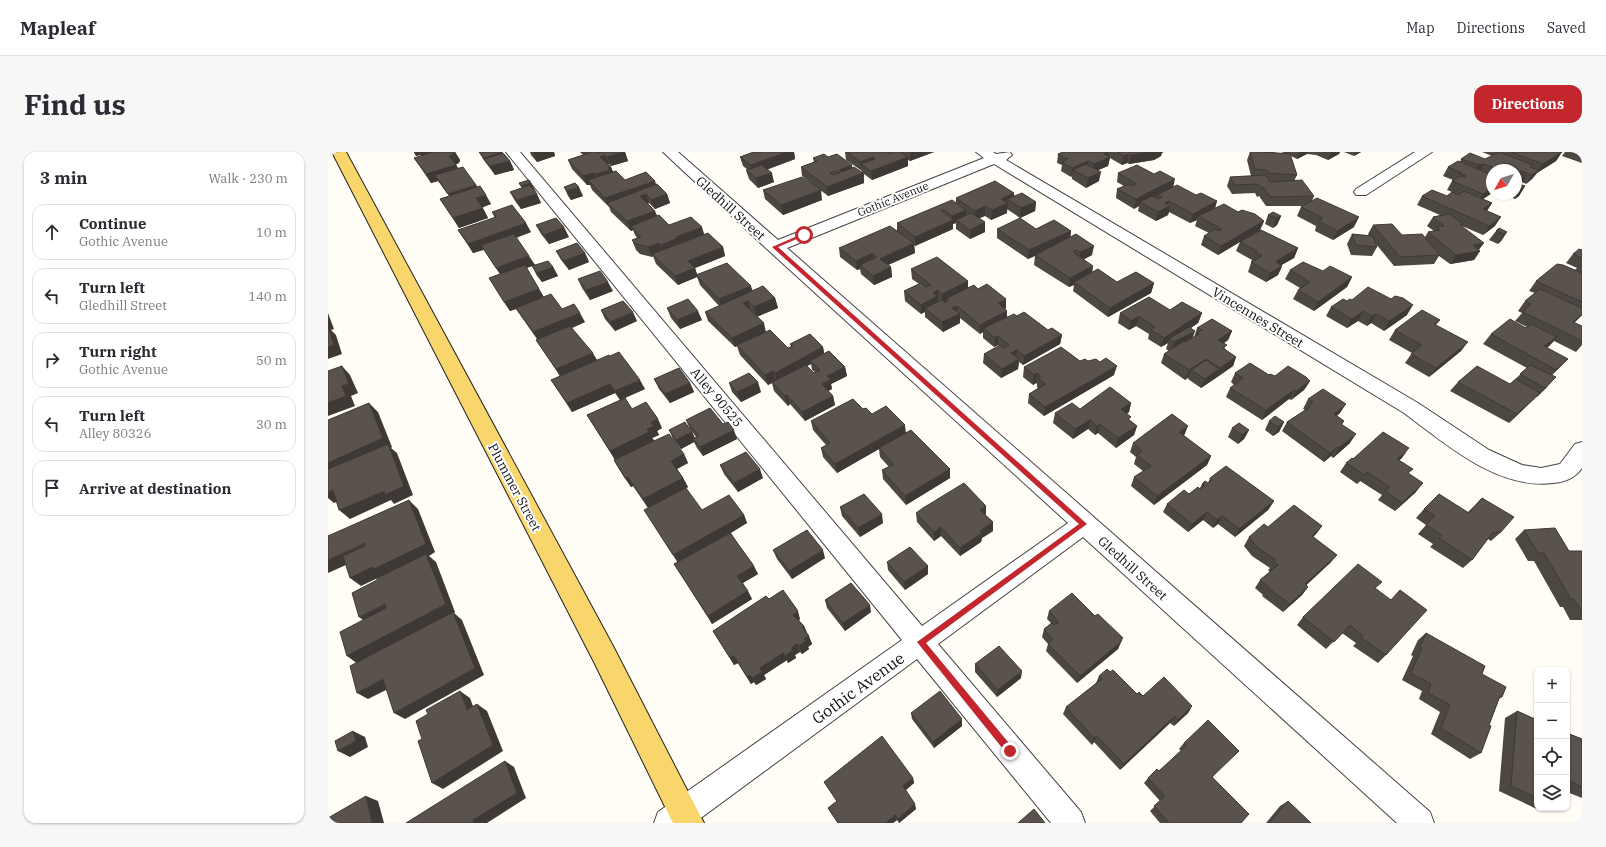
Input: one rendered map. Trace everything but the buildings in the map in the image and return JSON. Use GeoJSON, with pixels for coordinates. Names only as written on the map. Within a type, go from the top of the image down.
{"type":"FeatureCollection","features":[{"type":"Feature","properties":{"kind":"main road","name":"Plummer Street"},"geometry":{"type":"LineString","coordinates":[[339,152],[604,655],[680,820]]}},
{"type":"Feature","properties":{"kind":"street","name":"Alley 90525"},"geometry":{"type":"LineString","coordinates":[[513,152],[1070,823]]}},
{"type":"Feature","properties":{"kind":"street","name":"Gledhill Street"},"geometry":{"type":"LineString","coordinates":[[670,152],[774,247],[1419,823]]}},
{"type":"Feature","properties":{"kind":"street","name":"Gothic Avenue"},"geometry":{"type":"LineString","coordinates":[[774,247],[989,155],[1012,152]]}},
{"type":"Feature","properties":{"kind":"street"},"geometry":{"type":"LineString","coordinates":[[1361,192],[1425,152]]}},
{"type":"Feature","properties":{"kind":"street","name":"Vincennes Street"},"geometry":{"type":"LineString","coordinates":[[989,155],[1410,408],[1468,447],[1514,471],[1534,477],[1561,474],[1573,466],[1582,450]]}},
{"type":"Feature","properties":{"kind":"street","name":"Gothic Avenue"},"geometry":{"type":"LineString","coordinates":[[680,820],[920,642],[1084,524]]}},
{"type":"Feature","properties":{"kind":"route"},"geometry":{"type":"LineString","coordinates":[[804,235],[774,247],[1084,524],[920,642],[1010,751]]}}]}
